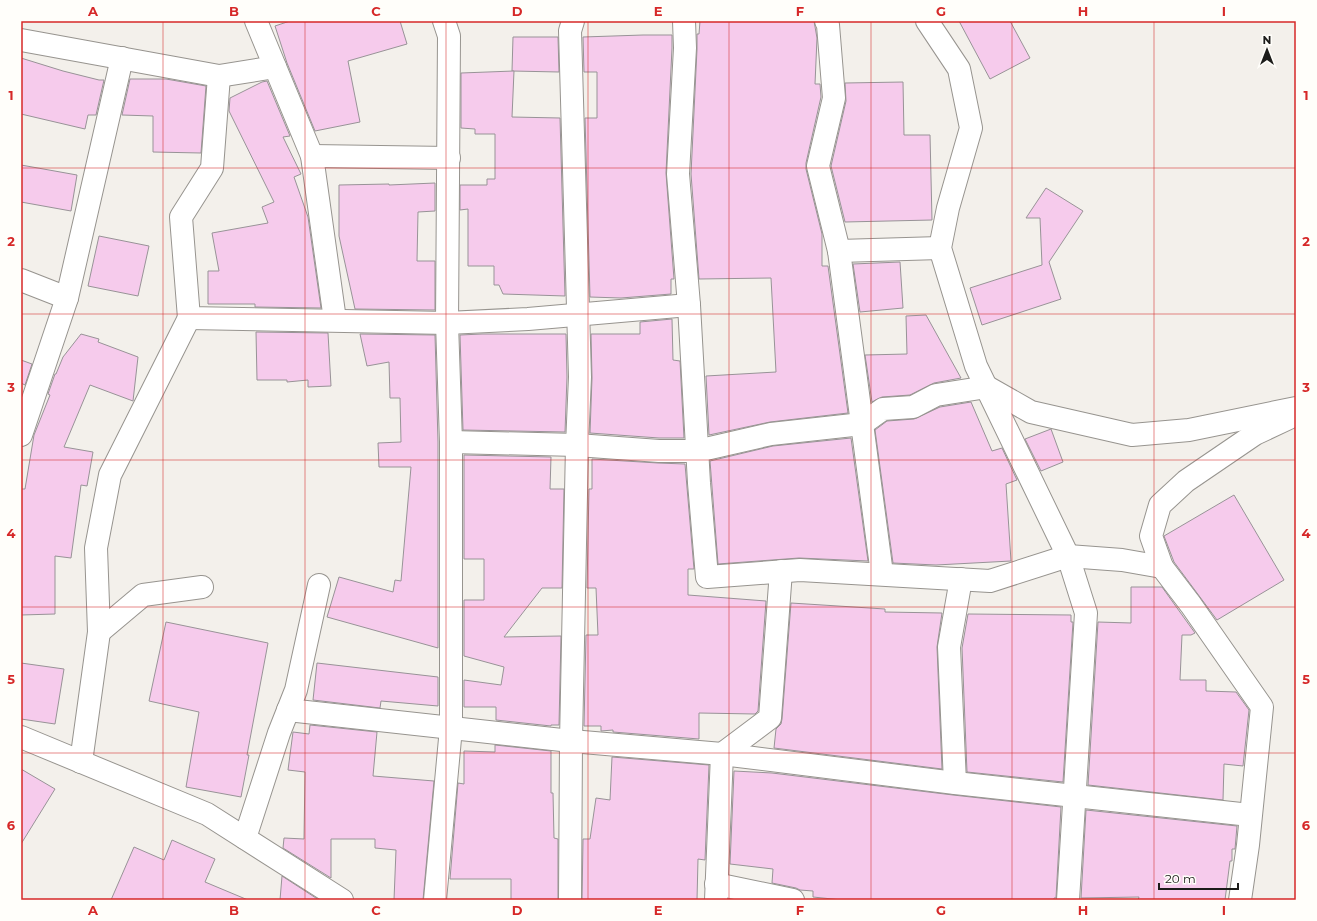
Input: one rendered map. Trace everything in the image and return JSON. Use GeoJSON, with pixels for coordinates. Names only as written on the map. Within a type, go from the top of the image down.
{"type":"FeatureCollection","features":[{"type":"Feature","properties":{"kind":"street"},"geometry":{"type":"LineString","coordinates":[[256,21],[312,156],[335,320]]}},
{"type":"Feature","properties":{"kind":"street"},"geometry":{"type":"LineString","coordinates":[[435,900],[451,728],[451,442],[447,323],[449,36],[444,21]]}},
{"type":"Feature","properties":{"kind":"street"},"geometry":{"type":"LineString","coordinates":[[570,900],[571,741],[577,445],[580,377],[570,31],[573,21]]}},
{"type":"Feature","properties":{"kind":"street"},"geometry":{"type":"LineString","coordinates":[[684,21],[685,48],[678,174],[689,305],[706,577],[800,570],[990,581],[1068,556],[1122,560],[1162,566]]}},
{"type":"Feature","properties":{"kind":"street"},"geometry":{"type":"LineString","coordinates":[[826,21],[828,25],[834,98],[818,166],[839,251],[882,574]]}},
{"type":"Feature","properties":{"kind":"street"},"geometry":{"type":"LineString","coordinates":[[927,21],[959,68],[971,128],[948,208],[940,248],[976,366],[1068,556],[1086,613],[1068,900]]}},
{"type":"Feature","properties":{"kind":"street"},"geometry":{"type":"LineString","coordinates":[[21,40],[219,76],[275,67]]}},
{"type":"Feature","properties":{"kind":"street"},"geometry":{"type":"LineString","coordinates":[[21,435],[67,298],[122,58]]}},
{"type":"Feature","properties":{"kind":"street"},"geometry":{"type":"LineString","coordinates":[[81,762],[99,632],[96,548],[110,475],[189,318],[181,217],[212,168],[219,76]]}},
{"type":"Feature","properties":{"kind":"street"},"geometry":{"type":"LineString","coordinates":[[312,156],[449,158]]}},
{"type":"Feature","properties":{"kind":"street"},"geometry":{"type":"LineString","coordinates":[[839,251],[940,248]]}},
{"type":"Feature","properties":{"kind":"street"},"geometry":{"type":"LineString","coordinates":[[21,280],[67,298]]}},
{"type":"Feature","properties":{"kind":"street"},"geometry":{"type":"LineString","coordinates":[[189,318],[447,323],[528,319],[689,305]]}},
{"type":"Feature","properties":{"kind":"street"},"geometry":{"type":"LineString","coordinates":[[451,442],[577,445],[659,451],[697,451],[771,434],[862,424],[883,409],[913,407],[936,395],[987,387],[1032,412],[1132,435],[1189,430],[1296,408]]}},
{"type":"Feature","properties":{"kind":"street"},"geometry":{"type":"LineString","coordinates":[[1240,900],[1248,845],[1262,707],[1162,566],[1151,536],[1160,505],[1186,481],[1255,434],[1296,415]]}},
{"type":"Feature","properties":{"kind":"street"},"geometry":{"type":"LineString","coordinates":[[722,754],[770,718],[781,571]]}},
{"type":"Feature","properties":{"kind":"street"},"geometry":{"type":"LineString","coordinates":[[955,783],[949,647],[961,579]]}},
{"type":"Feature","properties":{"kind":"street"},"geometry":{"type":"LineString","coordinates":[[245,838],[279,733],[296,690],[319,585]]}},
{"type":"Feature","properties":{"kind":"street"},"geometry":{"type":"LineString","coordinates":[[99,632],[143,595],[202,587]]}},
{"type":"Feature","properties":{"kind":"street"},"geometry":{"type":"LineString","coordinates":[[288,710],[571,741],[722,754],[955,783],[1250,815]]}},
{"type":"Feature","properties":{"kind":"street"},"geometry":{"type":"LineString","coordinates":[[21,737],[207,814],[342,900]]}},
{"type":"Feature","properties":{"kind":"street"},"geometry":{"type":"LineString","coordinates":[[722,754],[716,892],[793,900]]}},
{"type":"Feature","properties":{"kind":"building"},"geometry":{"type":"Polygon","coordinates":[[[290,21],[400,21],[407,44],[348,61],[360,122],[315,131],[287,63],[275,26],[290,21]]]}},
{"type":"Feature","properties":{"kind":"building"},"geometry":{"type":"Polygon","coordinates":[[[700,21],[814,21],[817,38],[815,84],[820,84],[821,97],[806,163],[806,169],[822,234],[822,266],[828,266],[848,413],[770,422],[709,435],[706,376],[776,372],[771,278],[699,279],[691,174],[697,34],[699,34],[700,21]]]}},
{"type":"Feature","properties":{"kind":"building"},"geometry":{"type":"Polygon","coordinates":[[[959,21],[1010,21],[1030,58],[990,79],[959,21]]]}},
{"type":"Feature","properties":{"kind":"building"},"geometry":{"type":"Polygon","coordinates":[[[672,35],[666,173],[674,279],[671,279],[671,294],[621,298],[590,297],[585,118],[597,118],[597,72],[584,72],[583,37],[672,35]]]}},
{"type":"Feature","properties":{"kind":"building"},"geometry":{"type":"Polygon","coordinates":[[[513,37],[558,37],[559,72],[512,71],[513,37]]]}},
{"type":"Feature","properties":{"kind":"building"},"geometry":{"type":"Polygon","coordinates":[[[21,58],[63,71],[104,80],[96,115],[88,115],[85,129],[21,114],[21,58]]]}},
{"type":"Feature","properties":{"kind":"building"},"geometry":{"type":"Polygon","coordinates":[[[514,71],[512,117],[560,118],[565,296],[503,294],[499,285],[494,285],[494,266],[468,266],[468,209],[460,210],[460,185],[487,185],[487,179],[495,179],[495,134],[475,134],[475,129],[461,128],[461,73],[514,71]]]}},
{"type":"Feature","properties":{"kind":"building"},"geometry":{"type":"Polygon","coordinates":[[[130,79],[166,79],[206,86],[201,153],[153,152],[153,116],[122,115],[130,79]]]}},
{"type":"Feature","properties":{"kind":"building"},"geometry":{"type":"Polygon","coordinates":[[[267,81],[290,136],[283,137],[301,174],[294,177],[308,217],[321,308],[255,307],[255,304],[208,304],[208,271],[219,271],[212,233],[268,223],[262,207],[274,202],[229,111],[230,98],[267,81]]]}},
{"type":"Feature","properties":{"kind":"building"},"geometry":{"type":"Polygon","coordinates":[[[903,82],[904,135],[930,135],[932,220],[845,222],[831,166],[846,101],[845,83],[903,82]]]}},
{"type":"Feature","properties":{"kind":"building"},"geometry":{"type":"Polygon","coordinates":[[[21,165],[77,175],[71,211],[21,202],[21,165]]]}},
{"type":"Feature","properties":{"kind":"building"},"geometry":{"type":"Polygon","coordinates":[[[435,183],[435,211],[418,212],[417,261],[435,261],[435,310],[355,309],[339,236],[339,185],[435,183]]]}},
{"type":"Feature","properties":{"kind":"building"},"geometry":{"type":"Polygon","coordinates":[[[1046,188],[1083,211],[1049,262],[1061,299],[982,325],[970,288],[1042,265],[1040,218],[1026,218],[1046,188]]]}},
{"type":"Feature","properties":{"kind":"building"},"geometry":{"type":"Polygon","coordinates":[[[99,236],[149,246],[138,296],[88,286],[99,236]]]}},
{"type":"Feature","properties":{"kind":"building"},"geometry":{"type":"Polygon","coordinates":[[[900,262],[903,308],[860,312],[853,264],[900,262]]]}},
{"type":"Feature","properties":{"kind":"building"},"geometry":{"type":"Polygon","coordinates":[[[926,315],[961,378],[934,383],[910,395],[882,397],[872,402],[865,355],[907,354],[906,316],[926,315]]]}},
{"type":"Feature","properties":{"kind":"building"},"geometry":{"type":"Polygon","coordinates":[[[672,319],[673,360],[680,361],[684,438],[659,438],[590,433],[592,378],[591,334],[640,334],[640,322],[672,319]]]}},
{"type":"Feature","properties":{"kind":"building"},"geometry":{"type":"Polygon","coordinates":[[[256,332],[328,333],[331,386],[308,387],[308,380],[287,382],[287,380],[257,380],[256,332]]]}},
{"type":"Feature","properties":{"kind":"building"},"geometry":{"type":"Polygon","coordinates":[[[81,334],[99,339],[98,342],[138,357],[133,401],[90,385],[64,447],[93,452],[87,486],[81,485],[71,558],[55,556],[55,614],[21,615],[21,489],[25,489],[34,435],[50,395],[48,394],[55,374],[63,357],[81,334]]]}},
{"type":"Feature","properties":{"kind":"building"},"geometry":{"type":"Polygon","coordinates":[[[360,334],[435,335],[438,442],[438,648],[327,617],[339,577],[393,592],[395,580],[401,581],[411,467],[379,467],[378,443],[401,442],[400,398],[390,398],[389,362],[367,366],[360,334]]]}},
{"type":"Feature","properties":{"kind":"building"},"geometry":{"type":"Polygon","coordinates":[[[566,334],[567,377],[565,432],[463,430],[460,335],[566,334]]]}},
{"type":"Feature","properties":{"kind":"building"},"geometry":{"type":"Polygon","coordinates":[[[21,360],[32,364],[25,385],[21,383],[21,360]]]}},
{"type":"Feature","properties":{"kind":"building"},"geometry":{"type":"Polygon","coordinates":[[[971,402],[992,451],[1002,448],[1017,480],[1006,484],[1011,561],[936,565],[893,563],[875,430],[887,421],[914,419],[940,407],[971,402]]]}},
{"type":"Feature","properties":{"kind":"building"},"geometry":{"type":"Polygon","coordinates":[[[1051,429],[1063,462],[1041,471],[1025,439],[1051,429]]]}},
{"type":"Feature","properties":{"kind":"building"},"geometry":{"type":"Polygon","coordinates":[[[851,438],[868,561],[799,558],[718,564],[710,461],[773,446],[851,438]]]}},
{"type":"Feature","properties":{"kind":"building"},"geometry":{"type":"Polygon","coordinates":[[[464,455],[551,457],[550,489],[564,489],[562,588],[542,588],[504,637],[561,636],[559,725],[551,726],[496,720],[496,707],[464,707],[464,680],[501,685],[504,667],[464,656],[464,600],[484,600],[484,559],[464,559],[464,455]]]}},
{"type":"Feature","properties":{"kind":"building"},"geometry":{"type":"Polygon","coordinates":[[[592,459],[685,464],[694,569],[688,569],[688,595],[766,601],[758,711],[755,714],[699,713],[699,739],[613,732],[613,730],[601,731],[601,726],[584,726],[586,635],[598,635],[596,588],[587,588],[589,489],[592,489],[592,459]]]}},
{"type":"Feature","properties":{"kind":"building"},"geometry":{"type":"Polygon","coordinates":[[[1234,495],[1284,580],[1217,620],[1174,562],[1164,536],[1234,495]]]}},
{"type":"Feature","properties":{"kind":"building"},"geometry":{"type":"Polygon","coordinates":[[[1131,587],[1162,587],[1195,633],[1191,635],[1182,635],[1180,680],[1206,680],[1206,691],[1236,692],[1249,710],[1243,766],[1224,764],[1223,800],[1088,785],[1098,622],[1131,623],[1131,587]]]}},
{"type":"Feature","properties":{"kind":"building"},"geometry":{"type":"Polygon","coordinates":[[[791,603],[885,609],[885,612],[942,613],[937,647],[942,769],[774,748],[776,729],[781,724],[782,719],[791,603]]]}},
{"type":"Feature","properties":{"kind":"building"},"geometry":{"type":"Polygon","coordinates":[[[968,614],[1071,615],[1071,622],[1073,622],[1063,782],[967,772],[962,648],[968,614]]]}},
{"type":"Feature","properties":{"kind":"building"},"geometry":{"type":"Polygon","coordinates":[[[166,622],[268,643],[247,755],[249,755],[241,797],[186,787],[199,712],[149,701],[166,622]]]}},
{"type":"Feature","properties":{"kind":"building"},"geometry":{"type":"Polygon","coordinates":[[[21,663],[64,669],[55,724],[21,719],[21,663]]]}},
{"type":"Feature","properties":{"kind":"building"},"geometry":{"type":"Polygon","coordinates":[[[317,663],[438,677],[438,706],[381,701],[380,708],[313,700],[317,663]]]}},
{"type":"Feature","properties":{"kind":"building"},"geometry":{"type":"Polygon","coordinates":[[[310,725],[377,732],[373,776],[434,781],[423,900],[394,900],[396,850],[375,848],[375,839],[331,839],[331,878],[283,848],[284,838],[304,839],[305,772],[288,770],[293,732],[309,734],[310,725]]]}},
{"type":"Feature","properties":{"kind":"building"},"geometry":{"type":"Polygon","coordinates":[[[495,745],[551,751],[551,793],[553,793],[554,838],[558,839],[558,900],[511,900],[511,879],[450,879],[458,783],[464,784],[464,751],[495,752],[495,745]]]}},
{"type":"Feature","properties":{"kind":"building"},"geometry":{"type":"Polygon","coordinates":[[[612,757],[709,765],[705,860],[698,859],[697,900],[582,900],[583,839],[590,839],[596,798],[610,800],[612,757]]]}},
{"type":"Feature","properties":{"kind":"building"},"geometry":{"type":"Polygon","coordinates":[[[21,769],[55,789],[21,844],[21,769]]]}},
{"type":"Feature","properties":{"kind":"building"},"geometry":{"type":"Polygon","coordinates":[[[734,771],[772,773],[1061,807],[1056,898],[1054,898],[1054,900],[842,900],[813,897],[813,891],[800,890],[772,883],[773,869],[730,864],[734,771]]]}},
{"type":"Feature","properties":{"kind":"building"},"geometry":{"type":"Polygon","coordinates":[[[1086,810],[1237,826],[1235,849],[1232,849],[1232,861],[1230,861],[1225,900],[1138,900],[1139,897],[1081,898],[1086,810]]]}},
{"type":"Feature","properties":{"kind":"building"},"geometry":{"type":"Polygon","coordinates":[[[172,840],[215,859],[205,882],[248,900],[111,900],[134,847],[164,860],[172,840]]]}},
{"type":"Feature","properties":{"kind":"building"},"geometry":{"type":"Polygon","coordinates":[[[282,876],[319,900],[280,900],[282,876]]]}}]}
